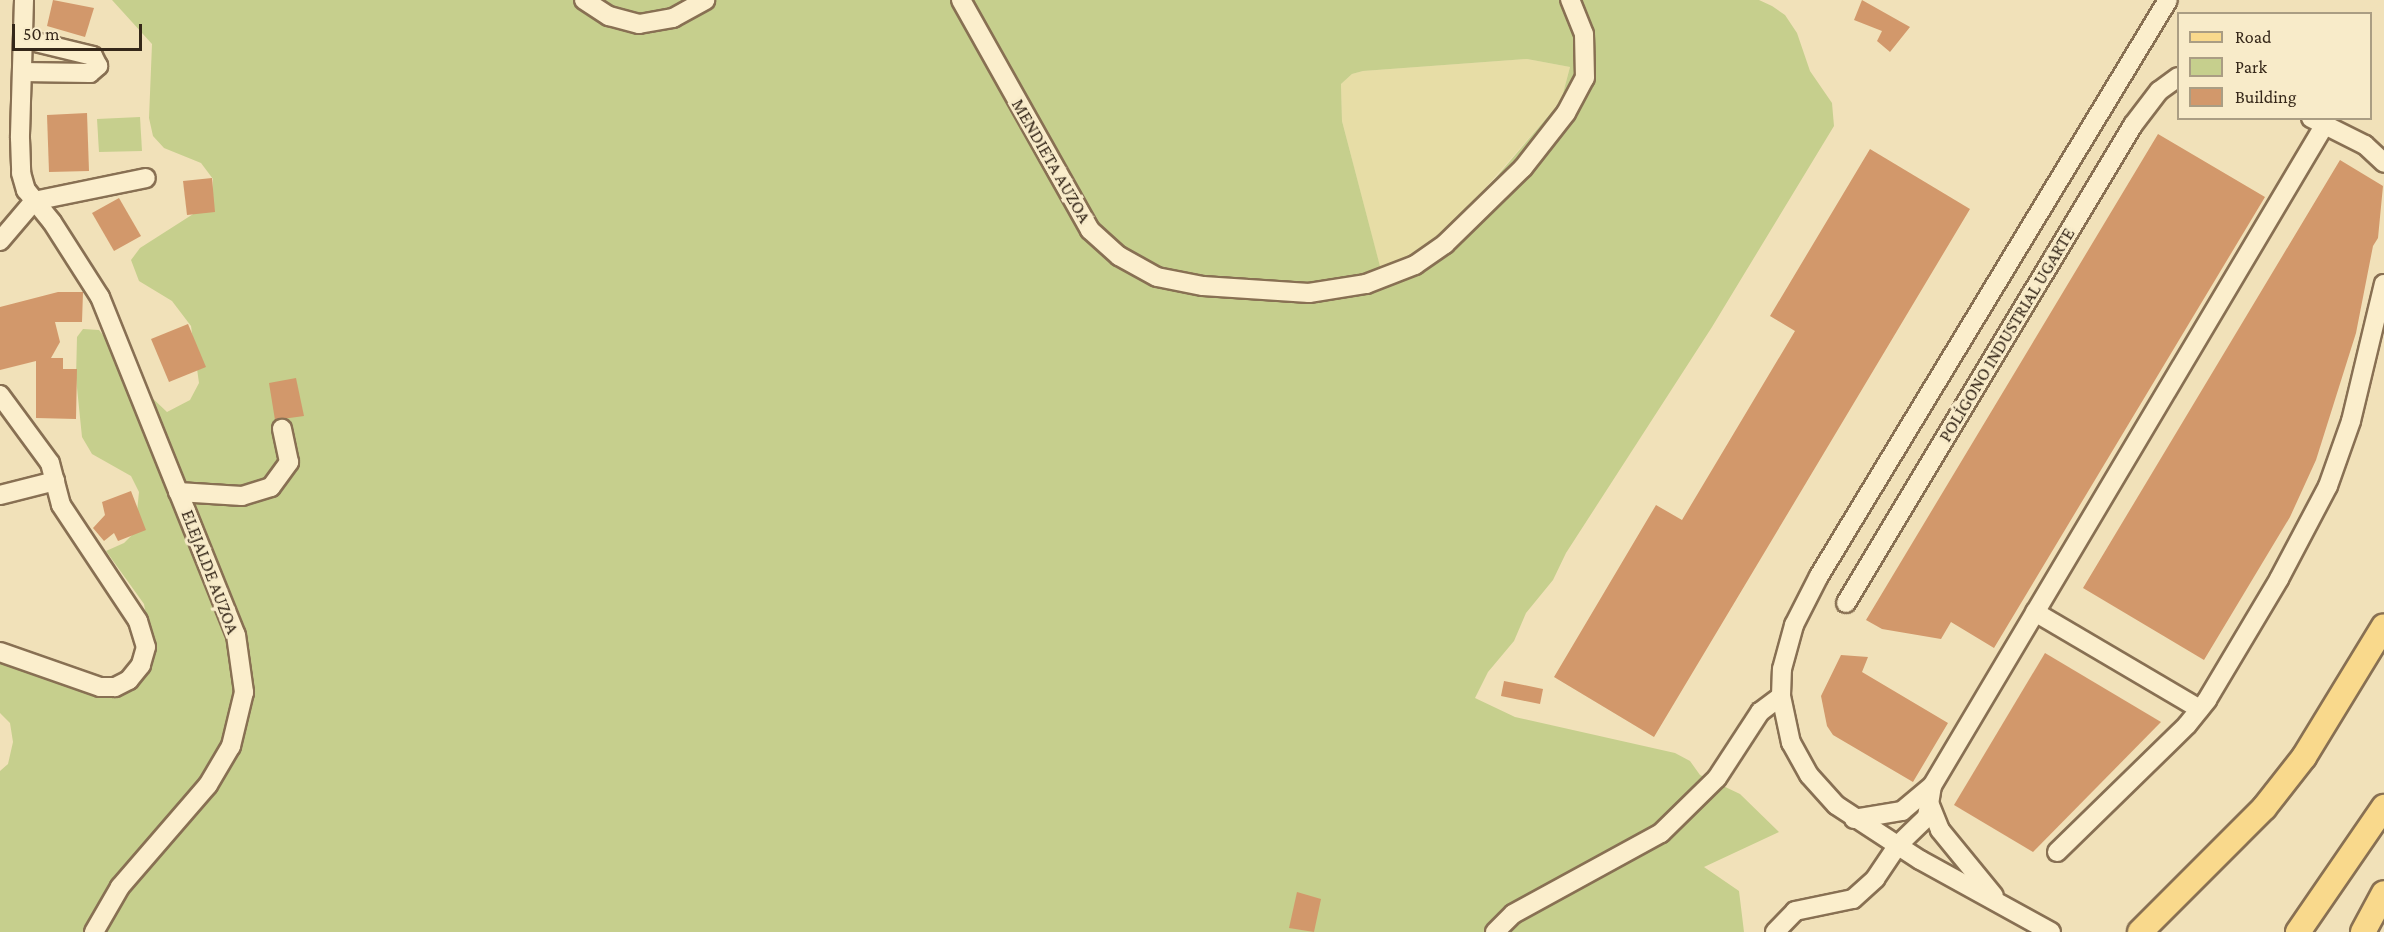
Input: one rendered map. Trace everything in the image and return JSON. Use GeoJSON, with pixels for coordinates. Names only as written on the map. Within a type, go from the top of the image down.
{"type":"FeatureCollection","features":[{"type":"Feature","properties":{"kind":"main road"},"geometry":{"type":"LineString","coordinates":[[2140,931],[2264,808],[2304,757],[2384,626]]}},
{"type":"Feature","properties":{"kind":"main road"},"geometry":{"type":"LineString","coordinates":[[2298,932],[2384,807]]}},
{"type":"Feature","properties":{"kind":"main road"},"geometry":{"type":"LineString","coordinates":[[2363,932],[2384,893]]}},
{"type":"Feature","properties":{"kind":"street"},"geometry":{"type":"LineString","coordinates":[[22,72],[90,73],[98,66],[93,56],[23,39],[24,0]]}},
{"type":"Feature","properties":{"kind":"street"},"geometry":{"type":"LineString","coordinates":[[584,0],[609,16],[639,24],[673,18],[705,0]]}},
{"type":"Feature","properties":{"kind":"street","name":"MENDIETA AUZOA"},"geometry":{"type":"LineString","coordinates":[[961,0],[1090,230],[1119,256],[1157,277],[1203,286],[1309,293],[1366,284],[1415,265],[1445,244],[1523,168],[1566,113],[1585,78],[1584,34],[1570,0]]}},
{"type":"Feature","properties":{"kind":"street"},"geometry":{"type":"LineString","coordinates":[[2147,31],[2159,0]]}},
{"type":"Feature","properties":{"kind":"street"},"geometry":{"type":"LineString","coordinates":[[2051,932],[1897,846],[1836,805],[1802,765],[1791,743],[1781,696],[1786,648],[1819,576],[2147,31],[2168,0]]}},
{"type":"Feature","properties":{"kind":"street","name":"ELEJALDE AUZOA"},"geometry":{"type":"LineString","coordinates":[[23,39],[21,173],[34,201],[78,259],[100,297],[236,634],[242,702],[231,746],[208,785],[120,887],[94,932]]}},
{"type":"Feature","properties":{"kind":"street","name":"POLÍGONO INDUSTRIAL UGARTE"},"geometry":{"type":"LineString","coordinates":[[1846,603],[2133,125],[2159,91],[2177,78]]}},
{"type":"Feature","properties":{"kind":"street"},"geometry":{"type":"LineString","coordinates":[[1854,819],[1902,811],[1932,786],[2035,612],[2317,122],[2365,145],[2384,163]]}},
{"type":"Feature","properties":{"kind":"street"},"geometry":{"type":"LineString","coordinates":[[0,241],[34,201],[146,178]]}},
{"type":"Feature","properties":{"kind":"street"},"geometry":{"type":"LineString","coordinates":[[2056,852],[2200,709],[2279,579],[2328,486],[2351,421],[2384,284]]}},
{"type":"Feature","properties":{"kind":"street"},"geometry":{"type":"LineString","coordinates":[[0,395],[50,463],[61,505],[138,621],[146,647],[141,665],[129,680],[115,687],[100,687],[0,652]]}},
{"type":"Feature","properties":{"kind":"street"},"geometry":{"type":"LineString","coordinates":[[178,492],[242,496],[272,487],[289,462],[282,429]]}},
{"type":"Feature","properties":{"kind":"street"},"geometry":{"type":"LineString","coordinates":[[0,495],[55,481]]}},
{"type":"Feature","properties":{"kind":"street"},"geometry":{"type":"LineString","coordinates":[[2035,612],[2200,709]]}},
{"type":"Feature","properties":{"kind":"street"},"geometry":{"type":"LineString","coordinates":[[1495,932],[1513,914],[1661,833],[1717,778],[1760,712],[1781,696]]}},
{"type":"Feature","properties":{"kind":"street"},"geometry":{"type":"LineString","coordinates":[[1775,932],[1795,911],[1853,898],[1875,879],[1897,846],[1919,827],[1930,805],[1932,786]]}},
{"type":"Feature","properties":{"kind":"street"},"geometry":{"type":"LineString","coordinates":[[1930,805],[1940,830],[2001,905]]}},
{"type":"Feature","properties":{"kind":"street"},"geometry":{"type":"LineString","coordinates":[[1897,846],[1902,811]]}},
{"type":"Feature","properties":{"kind":"shaded area"},"geometry":{"type":"Polygon","coordinates":[[[1527,59],[1570,67],[1561,101],[1449,230],[1400,266],[1381,271],[1342,121],[1341,84],[1352,74],[1363,71],[1527,59]]]}},
{"type":"Feature","properties":{"kind":"green space"},"geometry":{"type":"Polygon","coordinates":[[[112,0],[1759,0],[1772,6],[1785,15],[1797,33],[1810,71],[1832,103],[1834,126],[1712,327],[1566,553],[1553,580],[1526,613],[1514,641],[1488,672],[1475,698],[1515,717],[1675,753],[1690,761],[1700,775],[1740,794],[1779,832],[1704,867],[1739,891],[1744,932],[0,932],[0,771],[8,764],[13,742],[10,723],[0,713],[0,657],[118,694],[151,645],[144,604],[106,551],[124,543],[135,532],[139,492],[131,476],[92,454],[82,437],[76,378],[77,337],[83,329],[99,330],[148,394],[167,412],[190,400],[199,383],[191,326],[172,301],[139,281],[131,260],[140,248],[201,209],[212,197],[213,179],[201,163],[164,148],[153,136],[149,118],[152,44],[112,0]],[[1527,59],[1363,71],[1352,74],[1341,84],[1342,121],[1381,270],[1394,268],[1433,243],[1464,215],[1561,101],[1570,67],[1527,59]]]}},
{"type":"Feature","properties":{"kind":"green space"},"geometry":{"type":"Polygon","coordinates":[[[140,117],[142,151],[99,152],[97,119],[140,117]]]}},
{"type":"Feature","properties":{"kind":"building"},"geometry":{"type":"Polygon","coordinates":[[[53,0],[94,8],[85,37],[47,26],[53,0]]]}},
{"type":"Feature","properties":{"kind":"building"},"geometry":{"type":"Polygon","coordinates":[[[1862,0],[1910,27],[1890,52],[1877,41],[1882,31],[1854,20],[1862,0]]]}},
{"type":"Feature","properties":{"kind":"building"},"geometry":{"type":"Polygon","coordinates":[[[87,113],[89,171],[49,172],[47,115],[87,113]]]}},
{"type":"Feature","properties":{"kind":"building"},"geometry":{"type":"Polygon","coordinates":[[[2158,134],[2265,197],[1994,648],[1951,622],[1941,639],[1882,629],[1866,620],[2158,134]]]}},
{"type":"Feature","properties":{"kind":"building"},"geometry":{"type":"Polygon","coordinates":[[[1870,149],[1970,209],[1654,737],[1554,677],[1656,505],[1682,520],[1795,331],[1770,316],[1870,149]]]}},
{"type":"Feature","properties":{"kind":"building"},"geometry":{"type":"Polygon","coordinates":[[[2340,160],[2383,186],[2378,238],[2373,246],[2356,333],[2316,460],[2290,517],[2204,660],[2083,588],[2340,160]]]}},
{"type":"Feature","properties":{"kind":"building"},"geometry":{"type":"Polygon","coordinates":[[[212,178],[215,212],[187,215],[183,181],[212,178]]]}},
{"type":"Feature","properties":{"kind":"building"},"geometry":{"type":"Polygon","coordinates":[[[119,198],[141,236],[114,251],[92,213],[119,198]]]}},
{"type":"Feature","properties":{"kind":"building"},"geometry":{"type":"Polygon","coordinates":[[[58,292],[83,292],[82,322],[55,322],[60,342],[51,358],[63,358],[63,369],[77,369],[76,419],[36,418],[36,361],[0,370],[0,307],[58,292]]]}},
{"type":"Feature","properties":{"kind":"building"},"geometry":{"type":"Polygon","coordinates":[[[188,324],[206,367],[169,382],[151,339],[188,324]]]}},
{"type":"Feature","properties":{"kind":"building"},"geometry":{"type":"Polygon","coordinates":[[[296,378],[304,416],[275,420],[269,383],[296,378]]]}},
{"type":"Feature","properties":{"kind":"building"},"geometry":{"type":"Polygon","coordinates":[[[131,491],[146,530],[118,541],[114,533],[104,541],[93,528],[105,515],[102,502],[131,491]]]}},
{"type":"Feature","properties":{"kind":"building"},"geometry":{"type":"Polygon","coordinates":[[[2045,653],[2161,722],[2033,852],[1954,805],[2045,653]]]}},
{"type":"Feature","properties":{"kind":"building"},"geometry":{"type":"Polygon","coordinates":[[[1841,655],[1868,657],[1862,672],[1948,723],[1913,782],[1833,735],[1827,726],[1821,696],[1841,655]]]}},
{"type":"Feature","properties":{"kind":"building"},"geometry":{"type":"Polygon","coordinates":[[[1504,681],[1543,689],[1540,704],[1501,696],[1504,681]]]}},
{"type":"Feature","properties":{"kind":"building"},"geometry":{"type":"Polygon","coordinates":[[[1297,892],[1321,899],[1314,932],[1289,928],[1297,892]]]}}]}
